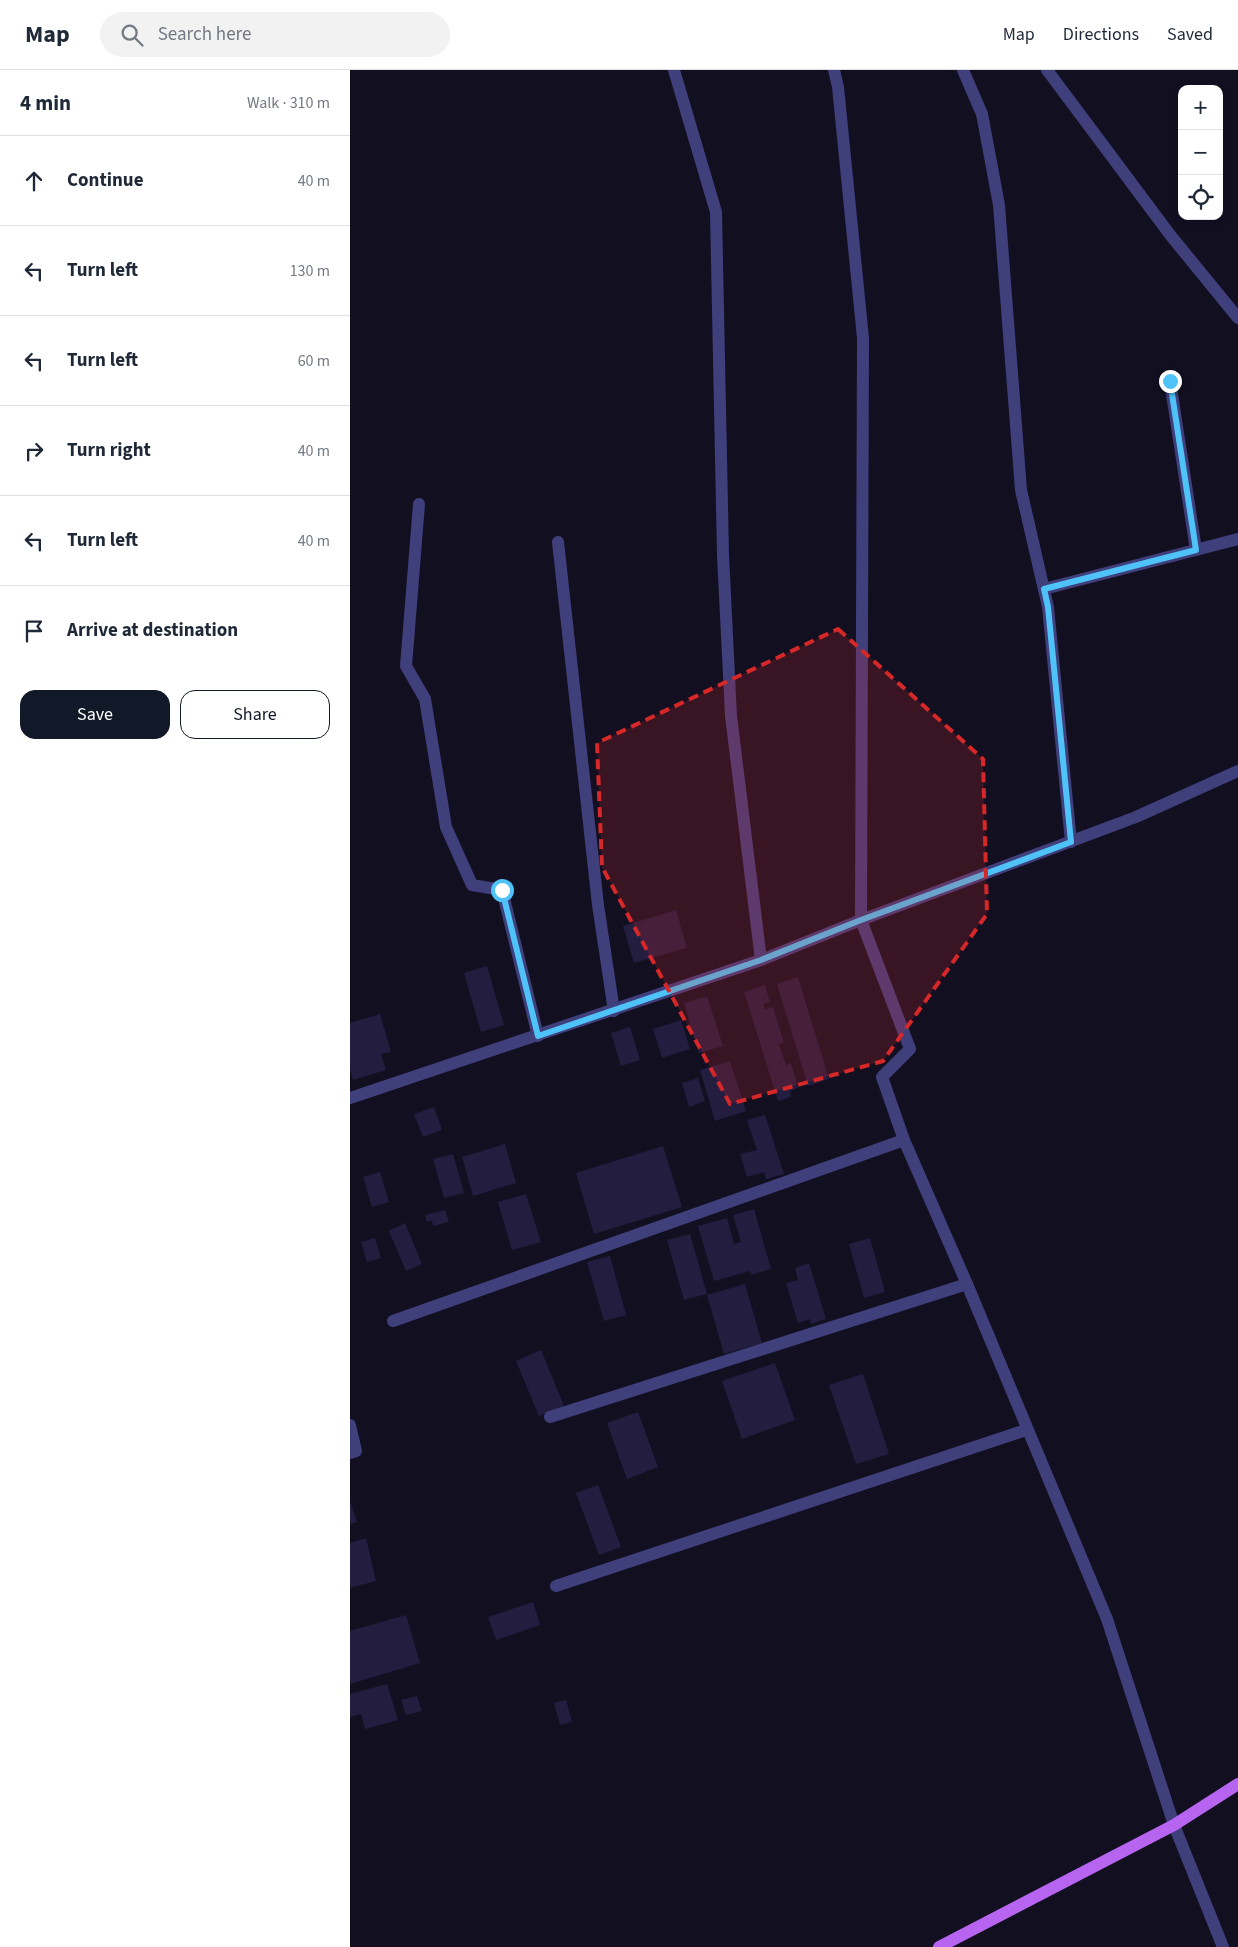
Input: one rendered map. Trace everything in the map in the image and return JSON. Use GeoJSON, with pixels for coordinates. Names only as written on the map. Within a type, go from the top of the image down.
{"type":"FeatureCollection","features":[{"type":"Feature","properties":{"kind":"main road"},"geometry":{"type":"LineString","coordinates":[[939,1947],[1174,1825],[1238,1784]]}},
{"type":"Feature","properties":{"kind":"street"},"geometry":{"type":"LineString","coordinates":[[674,70],[716,212],[723,555],[732,716],[761,960]]}},
{"type":"Feature","properties":{"kind":"street"},"geometry":{"type":"LineString","coordinates":[[834,70],[838,87],[864,338],[861,920],[910,1049],[882,1078],[904,1140],[967,1284],[1026,1430],[1107,1619],[1174,1825],[1223,1947]]}},
{"type":"Feature","properties":{"kind":"street"},"geometry":{"type":"LineString","coordinates":[[963,70],[982,114],[999,205],[1021,490],[1048,607],[1071,842]]}},
{"type":"Feature","properties":{"kind":"street"},"geometry":{"type":"LineString","coordinates":[[1047,70],[1171,236],[1238,318]]}},
{"type":"Feature","properties":{"kind":"street"},"geometry":{"type":"LineString","coordinates":[[1170,381],[1196,550]]}},
{"type":"Feature","properties":{"kind":"street"},"geometry":{"type":"LineString","coordinates":[[419,504],[406,666],[425,699],[446,828],[472,885],[502,890],[538,1036]]}},
{"type":"Feature","properties":{"kind":"street"},"geometry":{"type":"LineString","coordinates":[[1044,589],[1238,539]]}},
{"type":"Feature","properties":{"kind":"street"},"geometry":{"type":"LineString","coordinates":[[558,542],[598,905],[614,1011]]}},
{"type":"Feature","properties":{"kind":"street"},"geometry":{"type":"LineString","coordinates":[[350,1098],[614,1011],[761,960],[861,920],[1136,817],[1238,771]]}},
{"type":"Feature","properties":{"kind":"street"},"geometry":{"type":"LineString","coordinates":[[393,1321],[904,1140]]}},
{"type":"Feature","properties":{"kind":"street"},"geometry":{"type":"LineString","coordinates":[[550,1417],[967,1284]]}},
{"type":"Feature","properties":{"kind":"street"},"geometry":{"type":"LineString","coordinates":[[350,1425],[356,1451],[350,1453]]}},
{"type":"Feature","properties":{"kind":"street"},"geometry":{"type":"LineString","coordinates":[[556,1586],[1026,1430]]}},
{"type":"Feature","properties":{"kind":"highlighted area"},"geometry":{"type":"Polygon","coordinates":[[[838,629],[983,759],[987,914],[883,1061],[730,1104],[602,867],[597,743],[838,629]]]}},
{"type":"Feature","properties":{"kind":"building"},"geometry":{"type":"Polygon","coordinates":[[[676,910],[687,948],[634,963],[623,926],[676,910]]]}},
{"type":"Feature","properties":{"kind":"building"},"geometry":{"type":"Polygon","coordinates":[[[487,966],[504,1025],[481,1032],[464,973],[487,966]]]}},
{"type":"Feature","properties":{"kind":"building"},"geometry":{"type":"Polygon","coordinates":[[[798,977],[829,1079],[808,1086],[777,984],[798,977]]]}},
{"type":"Feature","properties":{"kind":"building"},"geometry":{"type":"Polygon","coordinates":[[[765,985],[770,1002],[763,1004],[765,1009],[773,1007],[784,1043],[779,1044],[786,1065],[791,1063],[798,1088],[790,1091],[791,1097],[778,1101],[744,992],[765,985]]]}},
{"type":"Feature","properties":{"kind":"building"},"geometry":{"type":"Polygon","coordinates":[[[707,996],[723,1046],[699,1053],[684,1003],[707,996]]]}},
{"type":"Feature","properties":{"kind":"building"},"geometry":{"type":"Polygon","coordinates":[[[380,1014],[391,1052],[381,1054],[386,1070],[353,1080],[350,1069],[350,1023],[380,1014]]]}},
{"type":"Feature","properties":{"kind":"building"},"geometry":{"type":"Polygon","coordinates":[[[681,1020],[690,1049],[662,1058],[653,1029],[681,1020]]]}},
{"type":"Feature","properties":{"kind":"building"},"geometry":{"type":"Polygon","coordinates":[[[630,1027],[640,1060],[621,1066],[611,1033],[630,1027]]]}},
{"type":"Feature","properties":{"kind":"building"},"geometry":{"type":"Polygon","coordinates":[[[730,1061],[746,1111],[715,1121],[700,1070],[730,1061]]]}},
{"type":"Feature","properties":{"kind":"building"},"geometry":{"type":"Polygon","coordinates":[[[698,1078],[705,1101],[689,1107],[682,1083],[698,1078]]]}},
{"type":"Feature","properties":{"kind":"building"},"geometry":{"type":"Polygon","coordinates":[[[434,1107],[442,1130],[423,1137],[414,1114],[434,1107]]]}},
{"type":"Feature","properties":{"kind":"building"},"geometry":{"type":"Polygon","coordinates":[[[765,1115],[784,1174],[766,1179],[764,1172],[747,1177],[740,1154],[757,1150],[747,1120],[765,1115]]]}},
{"type":"Feature","properties":{"kind":"building"},"geometry":{"type":"Polygon","coordinates":[[[505,1144],[516,1183],[473,1196],[462,1157],[505,1144]]]}},
{"type":"Feature","properties":{"kind":"building"},"geometry":{"type":"Polygon","coordinates":[[[663,1146],[682,1207],[594,1234],[576,1173],[663,1146]]]}},
{"type":"Feature","properties":{"kind":"building"},"geometry":{"type":"Polygon","coordinates":[[[453,1154],[464,1193],[444,1198],[433,1159],[453,1154]]]}},
{"type":"Feature","properties":{"kind":"building"},"geometry":{"type":"Polygon","coordinates":[[[380,1172],[389,1202],[372,1207],[363,1177],[380,1172]]]}},
{"type":"Feature","properties":{"kind":"building"},"geometry":{"type":"Polygon","coordinates":[[[526,1194],[541,1242],[512,1250],[498,1202],[526,1194]]]}},
{"type":"Feature","properties":{"kind":"building"},"geometry":{"type":"Polygon","coordinates":[[[754,1209],[771,1269],[751,1275],[750,1271],[714,1281],[698,1226],[727,1218],[734,1244],[741,1242],[733,1215],[754,1209]]]}},
{"type":"Feature","properties":{"kind":"building"},"geometry":{"type":"Polygon","coordinates":[[[445,1210],[449,1222],[433,1226],[432,1221],[427,1222],[425,1215],[445,1210]]]}},
{"type":"Feature","properties":{"kind":"building"},"geometry":{"type":"Polygon","coordinates":[[[405,1223],[422,1264],[406,1271],[389,1231],[405,1223]]]}},
{"type":"Feature","properties":{"kind":"building"},"geometry":{"type":"Polygon","coordinates":[[[690,1234],[707,1294],[684,1300],[667,1240],[690,1234]]]}},
{"type":"Feature","properties":{"kind":"building"},"geometry":{"type":"Polygon","coordinates":[[[375,1238],[381,1258],[367,1262],[361,1242],[375,1238]]]}},
{"type":"Feature","properties":{"kind":"building"},"geometry":{"type":"Polygon","coordinates":[[[870,1238],[885,1292],[864,1298],[849,1244],[870,1238]]]}},
{"type":"Feature","properties":{"kind":"building"},"geometry":{"type":"Polygon","coordinates":[[[610,1256],[626,1315],[604,1321],[587,1262],[610,1256]]]}},
{"type":"Feature","properties":{"kind":"building"},"geometry":{"type":"Polygon","coordinates":[[[809,1263],[826,1319],[811,1324],[810,1319],[798,1323],[786,1283],[798,1280],[795,1268],[809,1263]]]}},
{"type":"Feature","properties":{"kind":"building"},"geometry":{"type":"Polygon","coordinates":[[[745,1284],[762,1343],[724,1354],[707,1295],[745,1284]]]}},
{"type":"Feature","properties":{"kind":"building"},"geometry":{"type":"Polygon","coordinates":[[[541,1350],[564,1406],[539,1416],[516,1361],[541,1350]]]}},
{"type":"Feature","properties":{"kind":"building"},"geometry":{"type":"Polygon","coordinates":[[[775,1363],[795,1420],[742,1439],[722,1381],[775,1363]]]}},
{"type":"Feature","properties":{"kind":"building"},"geometry":{"type":"Polygon","coordinates":[[[863,1374],[889,1454],[856,1464],[829,1385],[863,1374]]]}},
{"type":"Feature","properties":{"kind":"building"},"geometry":{"type":"Polygon","coordinates":[[[638,1412],[658,1467],[627,1479],[607,1423],[638,1412]]]}},
{"type":"Feature","properties":{"kind":"building"},"geometry":{"type":"Polygon","coordinates":[[[598,1485],[621,1547],[599,1555],[576,1493],[598,1485]]]}},
{"type":"Feature","properties":{"kind":"building"},"geometry":{"type":"Polygon","coordinates":[[[350,1501],[357,1522],[350,1524],[350,1501]]]}},
{"type":"Feature","properties":{"kind":"building"},"geometry":{"type":"Polygon","coordinates":[[[366,1538],[376,1581],[350,1588],[350,1543],[366,1538]]]}},
{"type":"Feature","properties":{"kind":"building"},"geometry":{"type":"Polygon","coordinates":[[[533,1602],[540,1625],[496,1640],[488,1617],[533,1602]]]}},
{"type":"Feature","properties":{"kind":"building"},"geometry":{"type":"Polygon","coordinates":[[[406,1615],[420,1663],[350,1684],[350,1631],[406,1615]]]}},
{"type":"Feature","properties":{"kind":"building"},"geometry":{"type":"Polygon","coordinates":[[[387,1684],[398,1720],[365,1729],[361,1714],[350,1717],[350,1694],[387,1684]]]}},
{"type":"Feature","properties":{"kind":"building"},"geometry":{"type":"Polygon","coordinates":[[[417,1696],[422,1711],[406,1715],[401,1700],[417,1696]]]}},
{"type":"Feature","properties":{"kind":"building"},"geometry":{"type":"Polygon","coordinates":[[[566,1700],[572,1722],[560,1725],[554,1703],[566,1700]]]}},
{"type":"Feature","properties":{"kind":"route"},"geometry":{"type":"LineString","coordinates":[[502,890],[538,1036],[761,960],[861,920],[1071,842],[1048,607],[1044,589],[1196,550],[1170,381]]}}]}
